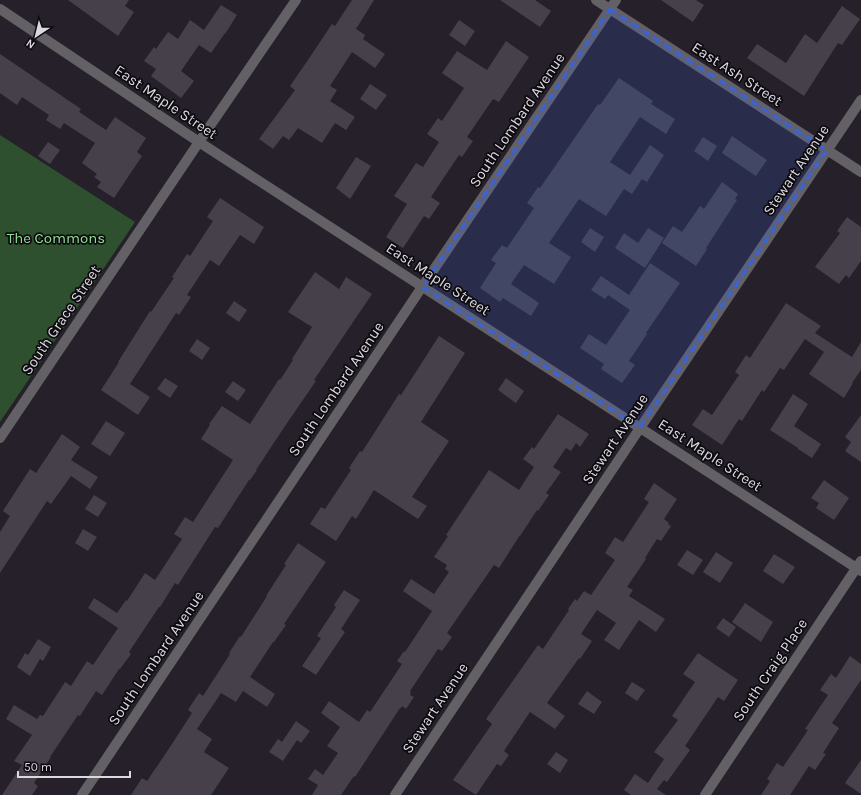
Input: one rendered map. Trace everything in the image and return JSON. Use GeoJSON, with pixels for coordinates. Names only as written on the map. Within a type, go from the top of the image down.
{"type":"FeatureCollection","features":[{"type":"Feature","properties":{"kind":"street","name":"South Grace Street"},"geometry":{"type":"LineString","coordinates":[[0,438],[296,0]]}},
{"type":"Feature","properties":{"kind":"street","name":"East Ash Street"},"geometry":{"type":"LineString","coordinates":[[596,0],[861,172]]}},
{"type":"Feature","properties":{"kind":"street","name":"South Lombard Avenue"},"geometry":{"type":"LineString","coordinates":[[82,795],[616,0]]}},
{"type":"Feature","properties":{"kind":"street","name":"East Maple Street"},"geometry":{"type":"LineString","coordinates":[[0,9],[199,142],[422,287],[859,567]]}},
{"type":"Feature","properties":{"kind":"street","name":"Stewart Avenue"},"geometry":{"type":"LineString","coordinates":[[394,795],[861,100]]}},
{"type":"Feature","properties":{"kind":"street","name":"South Craig Place"},"geometry":{"type":"LineString","coordinates":[[705,795],[859,567]]}},
{"type":"Feature","properties":{"kind":"highlighted area"},"geometry":{"type":"Polygon","coordinates":[[[610,9],[827,150],[640,428],[422,287],[610,9]]]}},
{"type":"Feature","properties":{"kind":"green space","name":"The Commons"},"geometry":{"type":"Polygon","coordinates":[[[0,135],[135,222],[0,422],[0,135]]]}},
{"type":"Feature","properties":{"kind":"building"},"geometry":{"type":"Polygon","coordinates":[[[68,0],[129,0],[125,6],[134,12],[118,36],[68,0]]]}},
{"type":"Feature","properties":{"kind":"building"},"geometry":{"type":"Polygon","coordinates":[[[352,0],[374,0],[356,29],[365,35],[363,39],[385,54],[375,68],[352,52],[330,86],[337,90],[330,101],[355,117],[346,130],[335,123],[322,143],[298,128],[289,140],[283,136],[273,149],[259,139],[295,90],[290,86],[332,24],[335,26],[352,0]]]}},
{"type":"Feature","properties":{"kind":"building"},"geometry":{"type":"Polygon","coordinates":[[[500,0],[535,0],[551,11],[540,27],[500,0]]]}},
{"type":"Feature","properties":{"kind":"building"},"geometry":{"type":"Polygon","coordinates":[[[661,0],[696,0],[704,5],[693,22],[661,0]]]}},
{"type":"Feature","properties":{"kind":"building"},"geometry":{"type":"Polygon","coordinates":[[[221,5],[237,15],[211,53],[199,45],[181,71],[194,81],[181,98],[151,76],[156,69],[144,61],[154,47],[156,49],[168,32],[178,39],[190,20],[204,30],[221,5]]]}},
{"type":"Feature","properties":{"kind":"building"},"geometry":{"type":"Polygon","coordinates":[[[842,6],[860,19],[842,45],[838,43],[804,96],[747,58],[757,44],[786,63],[805,34],[817,43],[842,6]]]}},
{"type":"Feature","properties":{"kind":"building"},"geometry":{"type":"Polygon","coordinates":[[[459,20],[475,31],[465,46],[449,35],[459,20]]]}},
{"type":"Feature","properties":{"kind":"building"},"geometry":{"type":"Polygon","coordinates":[[[506,41],[529,57],[499,102],[493,99],[467,137],[473,141],[462,157],[459,155],[431,197],[440,203],[429,219],[424,216],[403,248],[386,237],[407,204],[394,196],[416,163],[423,167],[439,142],[427,134],[438,118],[442,121],[464,88],[442,73],[457,51],[487,70],[506,41]]]}},
{"type":"Feature","properties":{"kind":"building"},"geometry":{"type":"Polygon","coordinates":[[[0,54],[81,109],[79,112],[106,130],[115,117],[146,138],[137,152],[142,156],[114,198],[97,187],[101,182],[94,177],[97,174],[82,163],[95,143],[64,123],[60,129],[46,120],[49,115],[22,97],[17,105],[0,93],[0,54]]]}},
{"type":"Feature","properties":{"kind":"building"},"geometry":{"type":"Polygon","coordinates":[[[619,78],[653,101],[651,104],[675,119],[666,134],[640,117],[610,162],[630,175],[650,145],[664,155],[647,182],[642,179],[632,194],[624,189],[606,216],[579,199],[549,243],[571,257],[554,284],[524,265],[511,284],[539,303],[531,316],[503,298],[500,302],[480,288],[496,263],[491,260],[502,245],[507,248],[534,208],[527,203],[538,187],[540,188],[598,104],[600,105],[619,78]]]}},
{"type":"Feature","properties":{"kind":"building"},"geometry":{"type":"Polygon","coordinates":[[[370,84],[387,95],[376,110],[360,99],[370,84]]]}},
{"type":"Feature","properties":{"kind":"building"},"geometry":{"type":"Polygon","coordinates":[[[732,136],[767,160],[756,176],[722,153],[732,136]]]}},
{"type":"Feature","properties":{"kind":"building"},"geometry":{"type":"Polygon","coordinates":[[[703,137],[717,146],[708,161],[694,151],[703,137]]]}},
{"type":"Feature","properties":{"kind":"building"},"geometry":{"type":"Polygon","coordinates":[[[48,142],[60,150],[50,164],[38,156],[48,142]]]}},
{"type":"Feature","properties":{"kind":"building"},"geometry":{"type":"Polygon","coordinates":[[[356,157],[371,166],[350,199],[336,188],[356,157]]]}},
{"type":"Feature","properties":{"kind":"building"},"geometry":{"type":"Polygon","coordinates":[[[722,182],[738,194],[735,199],[737,200],[696,266],[662,243],[673,226],[682,232],[700,206],[704,209],[722,182]]]}},
{"type":"Feature","properties":{"kind":"building"},"geometry":{"type":"Polygon","coordinates":[[[220,198],[264,227],[254,244],[240,235],[219,266],[210,260],[187,295],[191,297],[179,315],[176,313],[130,384],[150,397],[138,415],[101,390],[150,311],[151,312],[174,278],[172,277],[187,254],[190,256],[213,221],[207,217],[220,198]]]}},
{"type":"Feature","properties":{"kind":"building"},"geometry":{"type":"Polygon","coordinates":[[[847,217],[861,227],[861,261],[849,278],[846,275],[839,284],[815,267],[840,233],[837,231],[847,217]]]}},
{"type":"Feature","properties":{"kind":"building"},"geometry":{"type":"Polygon","coordinates":[[[590,228],[604,237],[595,252],[581,242],[590,228]]]}},
{"type":"Feature","properties":{"kind":"building"},"geometry":{"type":"Polygon","coordinates":[[[648,228],[664,238],[645,268],[615,248],[624,233],[638,243],[648,228]]]}},
{"type":"Feature","properties":{"kind":"building"},"geometry":{"type":"Polygon","coordinates":[[[650,263],[680,283],[629,361],[635,365],[622,383],[601,369],[604,364],[580,348],[589,334],[606,345],[630,310],[608,295],[605,299],[591,290],[601,276],[629,295],[650,263]]]}},
{"type":"Feature","properties":{"kind":"building"},"geometry":{"type":"Polygon","coordinates":[[[315,272],[339,289],[346,277],[372,294],[218,528],[215,527],[178,585],[175,583],[129,652],[131,654],[102,695],[96,691],[80,716],[78,715],[34,783],[38,786],[32,795],[2,795],[22,765],[14,761],[32,735],[6,719],[14,705],[37,719],[40,715],[43,716],[65,682],[71,686],[87,661],[93,665],[118,628],[88,608],[94,598],[117,613],[126,600],[127,601],[145,573],[155,580],[182,539],[174,534],[185,517],[193,522],[233,460],[201,439],[210,425],[209,424],[222,406],[250,424],[293,360],[292,359],[312,327],[288,312],[315,272]]]}},
{"type":"Feature","properties":{"kind":"building"},"geometry":{"type":"Polygon","coordinates":[[[234,301],[247,310],[239,322],[226,313],[234,301]]]}},
{"type":"Feature","properties":{"kind":"building"},"geometry":{"type":"Polygon","coordinates":[[[786,303],[821,326],[815,333],[852,357],[861,342],[861,370],[844,398],[809,374],[824,352],[805,339],[784,370],[780,368],[764,392],[762,390],[742,421],[739,419],[722,445],[692,425],[703,409],[712,415],[739,375],[735,372],[746,355],[750,358],[786,303]]]}},
{"type":"Feature","properties":{"kind":"building"},"geometry":{"type":"Polygon","coordinates":[[[439,336],[465,353],[421,422],[449,441],[412,497],[427,506],[418,519],[374,490],[356,519],[352,516],[336,541],[310,524],[321,507],[325,509],[351,470],[349,468],[360,451],[362,452],[399,394],[401,395],[439,336]]]}},
{"type":"Feature","properties":{"kind":"building"},"geometry":{"type":"Polygon","coordinates":[[[197,339],[210,348],[202,360],[189,351],[197,339]]]}},
{"type":"Feature","properties":{"kind":"building"},"geometry":{"type":"Polygon","coordinates":[[[165,378],[178,386],[170,398],[157,389],[165,378]]]}},
{"type":"Feature","properties":{"kind":"building"},"geometry":{"type":"Polygon","coordinates":[[[506,378],[524,391],[516,403],[498,390],[506,378]]]}},
{"type":"Feature","properties":{"kind":"building"},"geometry":{"type":"Polygon","coordinates":[[[233,381],[246,390],[238,401],[225,392],[233,381]]]}},
{"type":"Feature","properties":{"kind":"building"},"geometry":{"type":"Polygon","coordinates":[[[793,394],[808,404],[794,426],[821,444],[812,458],[770,430],[793,394]]]}},
{"type":"Feature","properties":{"kind":"building"},"geometry":{"type":"Polygon","coordinates":[[[558,414],[589,434],[580,447],[576,443],[571,451],[566,448],[553,467],[561,472],[546,493],[549,495],[538,511],[537,510],[499,568],[494,565],[447,633],[452,637],[442,651],[438,649],[410,691],[410,695],[414,697],[406,709],[402,706],[400,708],[355,777],[354,776],[341,795],[312,795],[318,785],[308,779],[315,769],[323,775],[338,753],[327,746],[340,727],[321,713],[329,701],[359,722],[367,710],[370,712],[402,664],[397,661],[404,651],[405,652],[432,611],[403,591],[411,579],[434,594],[449,572],[445,569],[447,565],[434,557],[448,536],[446,535],[489,470],[519,490],[534,467],[523,459],[532,447],[534,449],[558,414]]]}},
{"type":"Feature","properties":{"kind":"building"},"geometry":{"type":"Polygon","coordinates":[[[861,415],[861,462],[845,451],[851,442],[845,437],[861,415]]]}},
{"type":"Feature","properties":{"kind":"building"},"geometry":{"type":"Polygon","coordinates":[[[106,421],[125,433],[110,456],[91,444],[106,421]]]}},
{"type":"Feature","properties":{"kind":"building"},"geometry":{"type":"Polygon","coordinates":[[[62,434],[80,447],[71,460],[98,477],[90,489],[71,476],[51,504],[47,501],[0,573],[0,532],[10,516],[3,511],[30,469],[36,473],[62,434]]]}},
{"type":"Feature","properties":{"kind":"building"},"geometry":{"type":"Polygon","coordinates":[[[824,480],[849,498],[834,520],[816,508],[819,503],[811,498],[824,480]]]}},
{"type":"Feature","properties":{"kind":"building"},"geometry":{"type":"Polygon","coordinates":[[[654,483],[677,499],[664,519],[671,526],[661,541],[657,539],[645,558],[646,559],[627,587],[633,590],[629,596],[665,619],[656,632],[639,620],[619,650],[604,640],[616,623],[597,610],[581,634],[592,641],[547,703],[565,716],[555,729],[530,712],[504,751],[509,755],[501,766],[497,764],[476,795],[453,780],[492,724],[486,719],[538,645],[543,649],[575,599],[577,601],[584,591],[591,595],[615,560],[605,553],[615,537],[623,542],[649,502],[644,499],[654,483]]]}},
{"type":"Feature","properties":{"kind":"building"},"geometry":{"type":"Polygon","coordinates":[[[94,495],[107,503],[98,517],[85,509],[94,495]]]}},
{"type":"Feature","properties":{"kind":"building"},"geometry":{"type":"Polygon","coordinates":[[[83,529],[97,537],[88,551],[75,543],[83,529]]]}},
{"type":"Feature","properties":{"kind":"building"},"geometry":{"type":"Polygon","coordinates":[[[298,543],[326,562],[284,624],[286,625],[250,677],[275,694],[267,707],[243,691],[236,702],[221,693],[197,729],[212,739],[204,752],[229,768],[211,795],[131,795],[142,778],[147,781],[168,750],[192,713],[188,710],[199,693],[203,696],[230,654],[229,653],[267,596],[286,565],[284,564],[298,543]]]}},
{"type":"Feature","properties":{"kind":"building"},"geometry":{"type":"Polygon","coordinates":[[[687,550],[703,560],[693,575],[677,565],[687,550]]]}},
{"type":"Feature","properties":{"kind":"building"},"geometry":{"type":"Polygon","coordinates":[[[716,552],[733,563],[720,583],[703,572],[716,552]]]}},
{"type":"Feature","properties":{"kind":"building"},"geometry":{"type":"Polygon","coordinates":[[[774,554],[795,567],[783,584],[763,571],[774,554]]]}},
{"type":"Feature","properties":{"kind":"building"},"geometry":{"type":"Polygon","coordinates":[[[344,590],[360,600],[341,629],[345,632],[316,675],[302,666],[321,638],[317,636],[336,607],[334,605],[344,590]]]}},
{"type":"Feature","properties":{"kind":"building"},"geometry":{"type":"Polygon","coordinates":[[[745,603],[773,622],[761,642],[732,622],[745,603]]]}},
{"type":"Feature","properties":{"kind":"building"},"geometry":{"type":"Polygon","coordinates":[[[723,618],[736,627],[729,637],[716,628],[723,618]]]}},
{"type":"Feature","properties":{"kind":"building"},"geometry":{"type":"Polygon","coordinates":[[[38,639],[51,647],[43,661],[40,659],[30,676],[17,667],[25,653],[28,655],[38,639]]]}},
{"type":"Feature","properties":{"kind":"building"},"geometry":{"type":"Polygon","coordinates":[[[698,653],[738,680],[724,701],[718,697],[685,746],[690,750],[667,782],[664,780],[657,789],[666,795],[631,795],[624,790],[635,774],[648,783],[664,759],[654,752],[678,720],[672,716],[695,682],[683,674],[698,653]]]}},
{"type":"Feature","properties":{"kind":"building"},"geometry":{"type":"Polygon","coordinates":[[[850,656],[861,664],[861,680],[832,723],[839,728],[823,753],[826,754],[815,770],[809,766],[790,795],[761,795],[770,781],[767,779],[777,763],[783,767],[808,730],[805,729],[828,695],[820,690],[831,674],[836,678],[850,656]]]}},
{"type":"Feature","properties":{"kind":"building"},"geometry":{"type":"Polygon","coordinates":[[[632,682],[645,690],[637,701],[625,693],[632,682]]]}},
{"type":"Feature","properties":{"kind":"building"},"geometry":{"type":"Polygon","coordinates":[[[587,691],[602,702],[594,714],[578,704],[587,691]]]}},
{"type":"Feature","properties":{"kind":"building"},"geometry":{"type":"Polygon","coordinates":[[[296,721],[310,731],[301,743],[297,740],[283,761],[269,752],[278,739],[282,742],[296,721]]]}},
{"type":"Feature","properties":{"kind":"building"},"geometry":{"type":"Polygon","coordinates":[[[556,752],[568,760],[560,773],[547,764],[556,752]]]}},
{"type":"Feature","properties":{"kind":"building"},"geometry":{"type":"Polygon","coordinates":[[[861,760],[861,794],[845,783],[861,760]]]}}]}
